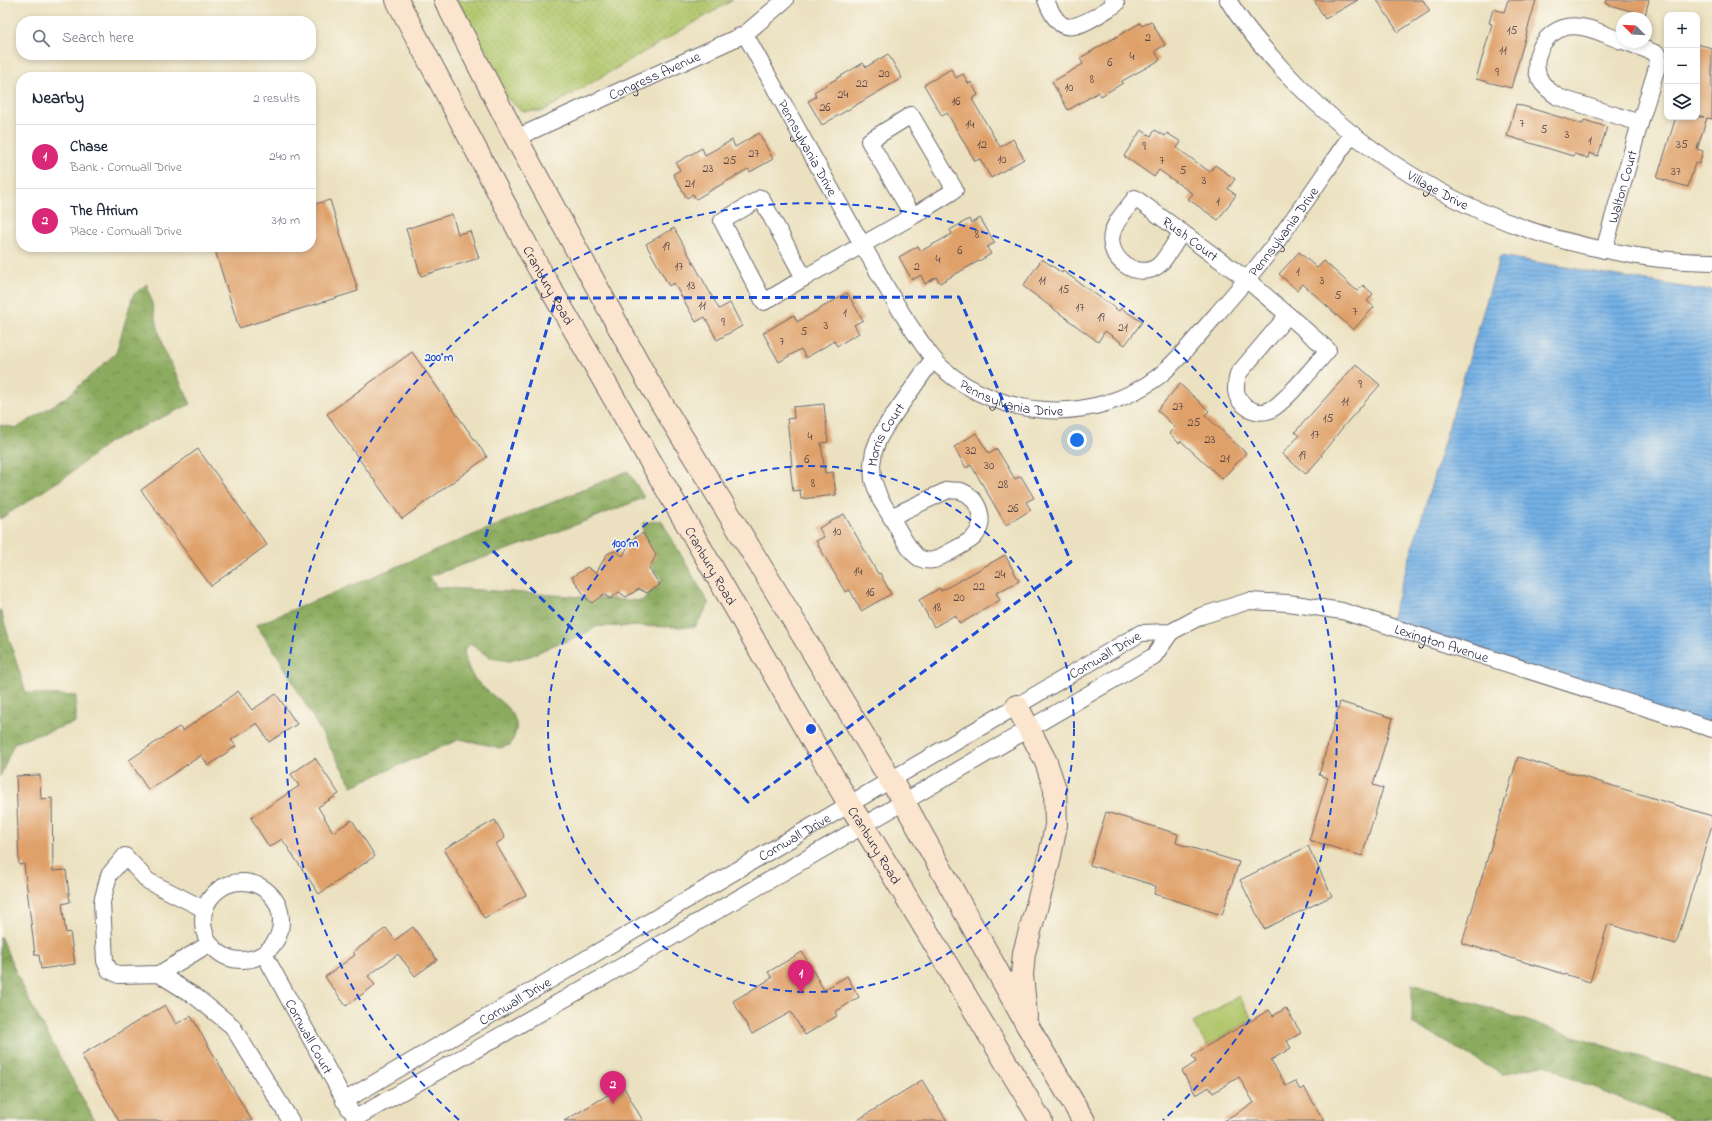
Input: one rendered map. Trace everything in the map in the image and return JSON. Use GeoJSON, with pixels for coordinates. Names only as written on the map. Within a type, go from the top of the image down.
{"type":"FeatureCollection","features":[{"type":"Feature","properties":{"kind":"main road","name":"Cranbury Road"},"geometry":{"type":"LineString","coordinates":[[397,0],[538,267],[849,804],[1041,1121]]}},
{"type":"Feature","properties":{"kind":"main road"},"geometry":{"type":"LineString","coordinates":[[445,0],[516,138],[648,381],[904,802],[1027,1025],[1084,1121]]}},
{"type":"Feature","properties":{"kind":"main road"},"geometry":{"type":"LineString","coordinates":[[1017,706],[1046,762],[1055,789],[1056,825],[1049,861],[1024,953],[1022,975],[1027,1025]]}},
{"type":"Feature","properties":{"kind":"street","name":"Congress Avenue"},"geometry":{"type":"LineString","coordinates":[[516,138],[745,34],[785,0]]}},
{"type":"Feature","properties":{"kind":"street"},"geometry":{"type":"LineString","coordinates":[[1046,0],[1056,19],[1062,25],[1070,28],[1078,26],[1118,2]]}},
{"type":"Feature","properties":{"kind":"street","name":"Village Drive"},"geometry":{"type":"LineString","coordinates":[[1228,0],[1267,52],[1309,97],[1352,134],[1407,173],[1461,203],[1518,227],[1577,245],[1638,257],[1712,262]]}},
{"type":"Feature","properties":{"kind":"street"},"geometry":{"type":"LineString","coordinates":[[1616,39],[1584,28],[1566,27],[1556,31],[1546,38],[1540,48],[1537,59],[1537,71],[1541,82],[1549,91],[1558,97],[1640,124]]}},
{"type":"Feature","properties":{"kind":"street","name":"Pennsylvania Drive"},"geometry":{"type":"LineString","coordinates":[[745,34],[899,309],[933,359],[957,380],[972,389],[1005,403],[1022,408],[1052,410],[1094,406],[1128,395],[1158,376],[1172,365],[1265,257],[1352,134]]}},
{"type":"Feature","properties":{"kind":"street","name":"Walton Court"},"geometry":{"type":"LineString","coordinates":[[1604,250],[1657,67],[1658,54],[1642,48]]}},
{"type":"Feature","properties":{"kind":"street"},"geometry":{"type":"LineString","coordinates":[[804,278],[761,198],[722,221],[764,302],[914,216],[955,190],[911,115],[869,141],[914,216]]}},
{"type":"Feature","properties":{"kind":"street","name":"Rush Court"},"geometry":{"type":"LineString","coordinates":[[1182,232],[1158,266],[1147,270],[1128,268],[1120,262],[1114,254],[1111,245],[1111,236],[1115,225],[1135,198],[1182,232],[1246,279],[1288,315],[1328,350],[1280,403],[1270,410],[1259,412],[1249,409],[1241,402],[1236,392],[1235,384],[1238,374],[1288,315]]}},
{"type":"Feature","properties":{"kind":"street","name":"Morris Court"},"geometry":{"type":"LineString","coordinates":[[891,517],[880,499],[874,480],[872,465],[874,451],[886,426],[933,359]]}},
{"type":"Feature","properties":{"kind":"street"},"geometry":{"type":"LineString","coordinates":[[948,490],[960,491],[971,497],[978,506],[980,527],[974,537],[933,560],[926,560],[918,557],[911,550],[891,517],[948,490]]}},
{"type":"Feature","properties":{"kind":"street","name":"Lexington Avenue"},"geometry":{"type":"LineString","coordinates":[[1171,632],[1201,616],[1249,601],[1288,603],[1342,611],[1712,729]]}},
{"type":"Feature","properties":{"kind":"street","name":"Cornwall Drive"},"geometry":{"type":"LineString","coordinates":[[344,1101],[1141,633],[1171,632]]}},
{"type":"Feature","properties":{"kind":"street","name":"Cornwall Drive"},"geometry":{"type":"LineString","coordinates":[[355,1120],[1154,656],[1171,632]]}},
{"type":"Feature","properties":{"kind":"street"},"geometry":{"type":"LineString","coordinates":[[204,909],[148,882],[125,856],[109,875],[102,902],[105,961],[109,970],[120,975],[159,974],[209,944]]}},
{"type":"Feature","properties":{"kind":"street"},"geometry":{"type":"LineString","coordinates":[[247,882],[260,886],[271,894],[278,906],[281,919],[280,932],[274,944],[264,954],[253,959],[241,961],[229,958],[218,953],[209,944],[204,933],[202,921],[204,909],[211,897],[221,888],[233,883],[247,882]]}},
{"type":"Feature","properties":{"kind":"street","name":"Cornwall Court"},"geometry":{"type":"LineString","coordinates":[[264,954],[355,1120]]}},
{"type":"Feature","properties":{"kind":"street"},"geometry":{"type":"LineString","coordinates":[[159,974],[196,997],[232,1026],[291,1121]]}},
{"type":"Feature","properties":{"kind":"highlighted area"},"geometry":{"type":"Polygon","coordinates":[[[959,297],[1071,562],[748,802],[484,542],[556,298],[959,297]]]}},
{"type":"Feature","properties":{"kind":"green space"},"geometry":{"type":"Polygon","coordinates":[[[455,0],[733,0],[543,111],[522,111],[505,97],[455,0]]]}},
{"type":"Feature","properties":{"kind":"green space"},"geometry":{"type":"Polygon","coordinates":[[[147,284],[163,348],[191,404],[109,442],[68,475],[0,519],[0,425],[17,428],[68,396],[116,353],[133,295],[147,284]]]}},
{"type":"Feature","properties":{"kind":"green space"},"geometry":{"type":"Polygon","coordinates":[[[628,471],[644,498],[547,536],[430,576],[436,587],[642,601],[662,580],[644,556],[643,523],[661,520],[709,604],[695,627],[598,626],[579,637],[554,645],[530,656],[509,661],[491,658],[470,644],[464,650],[471,673],[483,687],[500,701],[513,715],[516,723],[515,733],[510,745],[500,748],[460,739],[352,786],[278,656],[256,625],[628,471]]]}},
{"type":"Feature","properties":{"kind":"green space"},"geometry":{"type":"Polygon","coordinates":[[[0,609],[26,693],[76,696],[76,722],[14,743],[0,777],[0,609]]]}},
{"type":"Feature","properties":{"kind":"green space"},"geometry":{"type":"Polygon","coordinates":[[[0,936],[26,995],[95,1121],[0,1121],[0,936]]]}},
{"type":"Feature","properties":{"kind":"green space"},"geometry":{"type":"Polygon","coordinates":[[[1412,984],[1712,1080],[1712,1121],[1677,1121],[1573,1079],[1546,1064],[1502,1074],[1412,1023],[1412,984]]]}},
{"type":"Feature","properties":{"kind":"green space"},"geometry":{"type":"Polygon","coordinates":[[[1239,996],[1253,1019],[1207,1046],[1193,1023],[1239,996]]]}},
{"type":"Feature","properties":{"kind":"water"},"geometry":{"type":"Polygon","coordinates":[[[1500,256],[1701,290],[1712,289],[1712,729],[1389,626],[1500,256]]]}},
{"type":"Feature","properties":{"kind":"building"},"geometry":{"type":"Polygon","coordinates":[[[1314,0],[1358,0],[1325,19],[1314,0]]]}},
{"type":"Feature","properties":{"kind":"building"},"geometry":{"type":"Polygon","coordinates":[[[1377,0],[1423,0],[1430,11],[1398,32],[1377,0]]]}},
{"type":"Feature","properties":{"kind":"building"},"geometry":{"type":"Polygon","coordinates":[[[1508,0],[1536,0],[1511,88],[1476,79],[1492,24],[1489,23],[1493,9],[1504,12],[1508,0]]]}},
{"type":"Feature","properties":{"kind":"building"},"geometry":{"type":"Polygon","coordinates":[[[1607,0],[1649,0],[1646,12],[1634,12],[1606,4],[1607,0]]]}},
{"type":"Feature","properties":{"kind":"building"},"geometry":{"type":"Polygon","coordinates":[[[1151,21],[1165,45],[1155,51],[1160,60],[1122,81],[1123,83],[1101,96],[1099,92],[1068,110],[1052,82],[1083,64],[1080,58],[1140,23],[1142,26],[1151,21]]]}},
{"type":"Feature","properties":{"kind":"building"},"geometry":{"type":"Polygon","coordinates":[[[1700,45],[1712,48],[1712,119],[1707,118],[1697,149],[1703,151],[1699,164],[1695,163],[1688,187],[1657,178],[1675,120],[1700,120],[1700,117],[1704,117],[1700,116],[1700,45]]]}},
{"type":"Feature","properties":{"kind":"building"},"geometry":{"type":"Polygon","coordinates":[[[888,54],[902,78],[822,125],[808,101],[816,97],[814,92],[863,63],[866,67],[888,54]]]}},
{"type":"Feature","properties":{"kind":"building"},"geometry":{"type":"Polygon","coordinates":[[[951,69],[956,78],[963,74],[969,84],[971,82],[978,95],[972,99],[1000,147],[1013,139],[1024,159],[991,178],[980,159],[975,161],[947,113],[942,116],[924,85],[951,69]]]}},
{"type":"Feature","properties":{"kind":"building"},"geometry":{"type":"Polygon","coordinates":[[[1516,104],[1583,124],[1584,120],[1607,127],[1598,156],[1589,153],[1588,158],[1574,154],[1573,156],[1507,136],[1516,104]]]}},
{"type":"Feature","properties":{"kind":"building"},"geometry":{"type":"Polygon","coordinates":[[[1141,130],[1151,136],[1155,130],[1165,136],[1167,133],[1181,142],[1177,148],[1210,172],[1215,165],[1235,179],[1228,189],[1236,195],[1218,220],[1188,199],[1193,194],[1159,170],[1154,177],[1124,156],[1141,130]]]}},
{"type":"Feature","properties":{"kind":"building"},"geometry":{"type":"Polygon","coordinates":[[[759,133],[773,159],[750,172],[748,169],[696,199],[693,194],[687,198],[673,174],[680,170],[676,163],[702,148],[705,155],[732,140],[735,147],[759,133]]]}},
{"type":"Feature","properties":{"kind":"building"},"geometry":{"type":"Polygon","coordinates":[[[330,200],[358,291],[239,328],[216,252],[316,252],[316,204],[330,200]]]}},
{"type":"Feature","properties":{"kind":"building"},"geometry":{"type":"Polygon","coordinates":[[[452,214],[458,234],[470,231],[479,258],[421,276],[406,229],[452,214]]]}},
{"type":"Feature","properties":{"kind":"building"},"geometry":{"type":"Polygon","coordinates":[[[980,218],[995,243],[987,247],[991,254],[940,283],[936,277],[925,284],[921,275],[912,280],[899,257],[918,246],[921,251],[952,234],[950,230],[969,219],[971,223],[980,218]]]}},
{"type":"Feature","properties":{"kind":"building"},"geometry":{"type":"Polygon","coordinates":[[[674,228],[719,309],[730,303],[742,326],[717,340],[705,317],[696,322],[674,283],[669,286],[646,244],[674,228]]]}},
{"type":"Feature","properties":{"kind":"building"},"geometry":{"type":"Polygon","coordinates":[[[1299,252],[1317,268],[1324,261],[1357,291],[1363,285],[1373,294],[1367,301],[1374,307],[1353,330],[1303,284],[1297,290],[1279,274],[1299,252]]]}},
{"type":"Feature","properties":{"kind":"building"},"geometry":{"type":"Polygon","coordinates":[[[1042,259],[1062,273],[1063,271],[1119,311],[1121,308],[1142,322],[1125,345],[1105,331],[1098,342],[1023,286],[1042,259]]]}},
{"type":"Feature","properties":{"kind":"building"},"geometry":{"type":"Polygon","coordinates":[[[847,293],[863,320],[854,325],[859,333],[837,346],[834,341],[806,358],[801,349],[779,362],[763,333],[794,315],[797,322],[847,293]]]}},
{"type":"Feature","properties":{"kind":"building"},"geometry":{"type":"Polygon","coordinates":[[[412,352],[487,457],[402,519],[327,414],[412,352]]]}},
{"type":"Feature","properties":{"kind":"building"},"geometry":{"type":"Polygon","coordinates":[[[1356,364],[1380,385],[1343,427],[1321,455],[1322,456],[1306,474],[1282,454],[1299,436],[1295,432],[1356,364]]]}},
{"type":"Feature","properties":{"kind":"building"},"geometry":{"type":"Polygon","coordinates":[[[1180,384],[1209,411],[1205,415],[1246,453],[1222,479],[1181,441],[1179,443],[1169,433],[1175,427],[1157,410],[1180,384]]]}},
{"type":"Feature","properties":{"kind":"building"},"geometry":{"type":"Polygon","coordinates":[[[824,404],[828,442],[821,443],[825,473],[833,472],[836,495],[801,499],[800,490],[793,491],[787,419],[794,418],[793,407],[824,404]]]}},
{"type":"Feature","properties":{"kind":"building"},"geometry":{"type":"Polygon","coordinates":[[[976,433],[989,454],[997,449],[1015,479],[1021,476],[1034,498],[1026,502],[1031,510],[1006,525],[971,465],[966,468],[954,447],[976,433]]]}},
{"type":"Feature","properties":{"kind":"building"},"geometry":{"type":"Polygon","coordinates":[[[198,449],[267,545],[211,586],[141,490],[198,449]]]}},
{"type":"Feature","properties":{"kind":"building"},"geometry":{"type":"Polygon","coordinates":[[[844,514],[891,594],[861,611],[850,590],[845,592],[816,541],[824,537],[819,528],[844,514]]]}},
{"type":"Feature","properties":{"kind":"building"},"geometry":{"type":"Polygon","coordinates":[[[643,533],[656,555],[649,569],[660,585],[647,593],[639,589],[626,597],[619,592],[610,599],[604,594],[592,603],[587,599],[572,577],[587,567],[596,573],[607,554],[614,551],[623,556],[631,540],[643,533]]]}},
{"type":"Feature","properties":{"kind":"building"},"geometry":{"type":"Polygon","coordinates":[[[1005,555],[1019,581],[996,593],[1000,600],[960,624],[955,615],[934,627],[919,600],[940,588],[941,591],[1005,555]]]}},
{"type":"Feature","properties":{"kind":"building"},"geometry":{"type":"Polygon","coordinates":[[[238,691],[252,710],[276,694],[297,724],[269,742],[257,723],[231,740],[236,746],[208,766],[202,755],[148,790],[129,760],[179,727],[183,731],[238,691]]]}},
{"type":"Feature","properties":{"kind":"building"},"geometry":{"type":"Polygon","coordinates":[[[1340,702],[1393,718],[1373,785],[1383,788],[1362,856],[1309,840],[1328,778],[1319,775],[1340,702]]]}},
{"type":"Feature","properties":{"kind":"building"},"geometry":{"type":"Polygon","coordinates":[[[1518,757],[1712,816],[1712,825],[1676,944],[1608,924],[1590,982],[1462,943],[1518,757]]]}},
{"type":"Feature","properties":{"kind":"building"},"geometry":{"type":"Polygon","coordinates":[[[315,758],[339,794],[318,807],[333,832],[352,820],[375,856],[319,894],[282,839],[269,847],[251,818],[299,786],[291,774],[315,758]]]}},
{"type":"Feature","properties":{"kind":"building"},"geometry":{"type":"Polygon","coordinates":[[[40,775],[41,799],[52,798],[53,871],[66,870],[70,902],[62,904],[66,933],[70,932],[75,964],[41,969],[39,955],[35,955],[24,864],[19,865],[16,776],[40,775]]]}},
{"type":"Feature","properties":{"kind":"building"},"geometry":{"type":"Polygon","coordinates":[[[1106,812],[1178,834],[1176,843],[1239,862],[1222,915],[1154,894],[1156,886],[1090,865],[1106,812]]]}},
{"type":"Feature","properties":{"kind":"building"},"geometry":{"type":"Polygon","coordinates":[[[495,820],[505,838],[496,844],[526,895],[484,918],[444,849],[495,820]]]}},
{"type":"Feature","properties":{"kind":"building"},"geometry":{"type":"Polygon","coordinates":[[[1308,846],[1332,896],[1264,929],[1240,880],[1308,846]]]}},
{"type":"Feature","properties":{"kind":"building"},"geometry":{"type":"Polygon","coordinates":[[[413,927],[437,960],[415,976],[398,954],[368,976],[375,985],[346,1006],[325,977],[355,955],[353,952],[386,928],[395,940],[413,927]]]}},
{"type":"Feature","properties":{"kind":"building"},"geometry":{"type":"Polygon","coordinates":[[[802,952],[824,990],[847,976],[859,997],[835,1012],[837,1016],[805,1035],[791,1012],[752,1034],[733,1001],[772,978],[768,972],[802,952]]]}},
{"type":"Feature","properties":{"kind":"building"},"geometry":{"type":"Polygon","coordinates":[[[165,1005],[176,1024],[191,1016],[252,1121],[119,1121],[81,1055],[165,1005]]]}},
{"type":"Feature","properties":{"kind":"building"},"geometry":{"type":"Polygon","coordinates":[[[1286,1008],[1301,1033],[1287,1041],[1291,1048],[1271,1060],[1286,1086],[1295,1081],[1300,1090],[1304,1087],[1324,1121],[1223,1121],[1254,1103],[1239,1077],[1213,1093],[1209,1087],[1196,1095],[1182,1071],[1196,1062],[1192,1056],[1207,1046],[1269,1010],[1273,1016],[1286,1008]]]}},
{"type":"Feature","properties":{"kind":"building"},"geometry":{"type":"Polygon","coordinates":[[[922,1080],[947,1121],[856,1121],[922,1080]]]}},
{"type":"Feature","properties":{"kind":"building"},"geometry":{"type":"Polygon","coordinates":[[[623,1086],[643,1121],[564,1121],[623,1086]]]}},
{"type":"Feature","properties":{"kind":"place","name":"Chase"},"geometry":{"type":"Point","coordinates":[801,993]}},
{"type":"Feature","properties":{"kind":"place","name":"The Atrium"},"geometry":{"type":"Point","coordinates":[613,1104]}}]}
